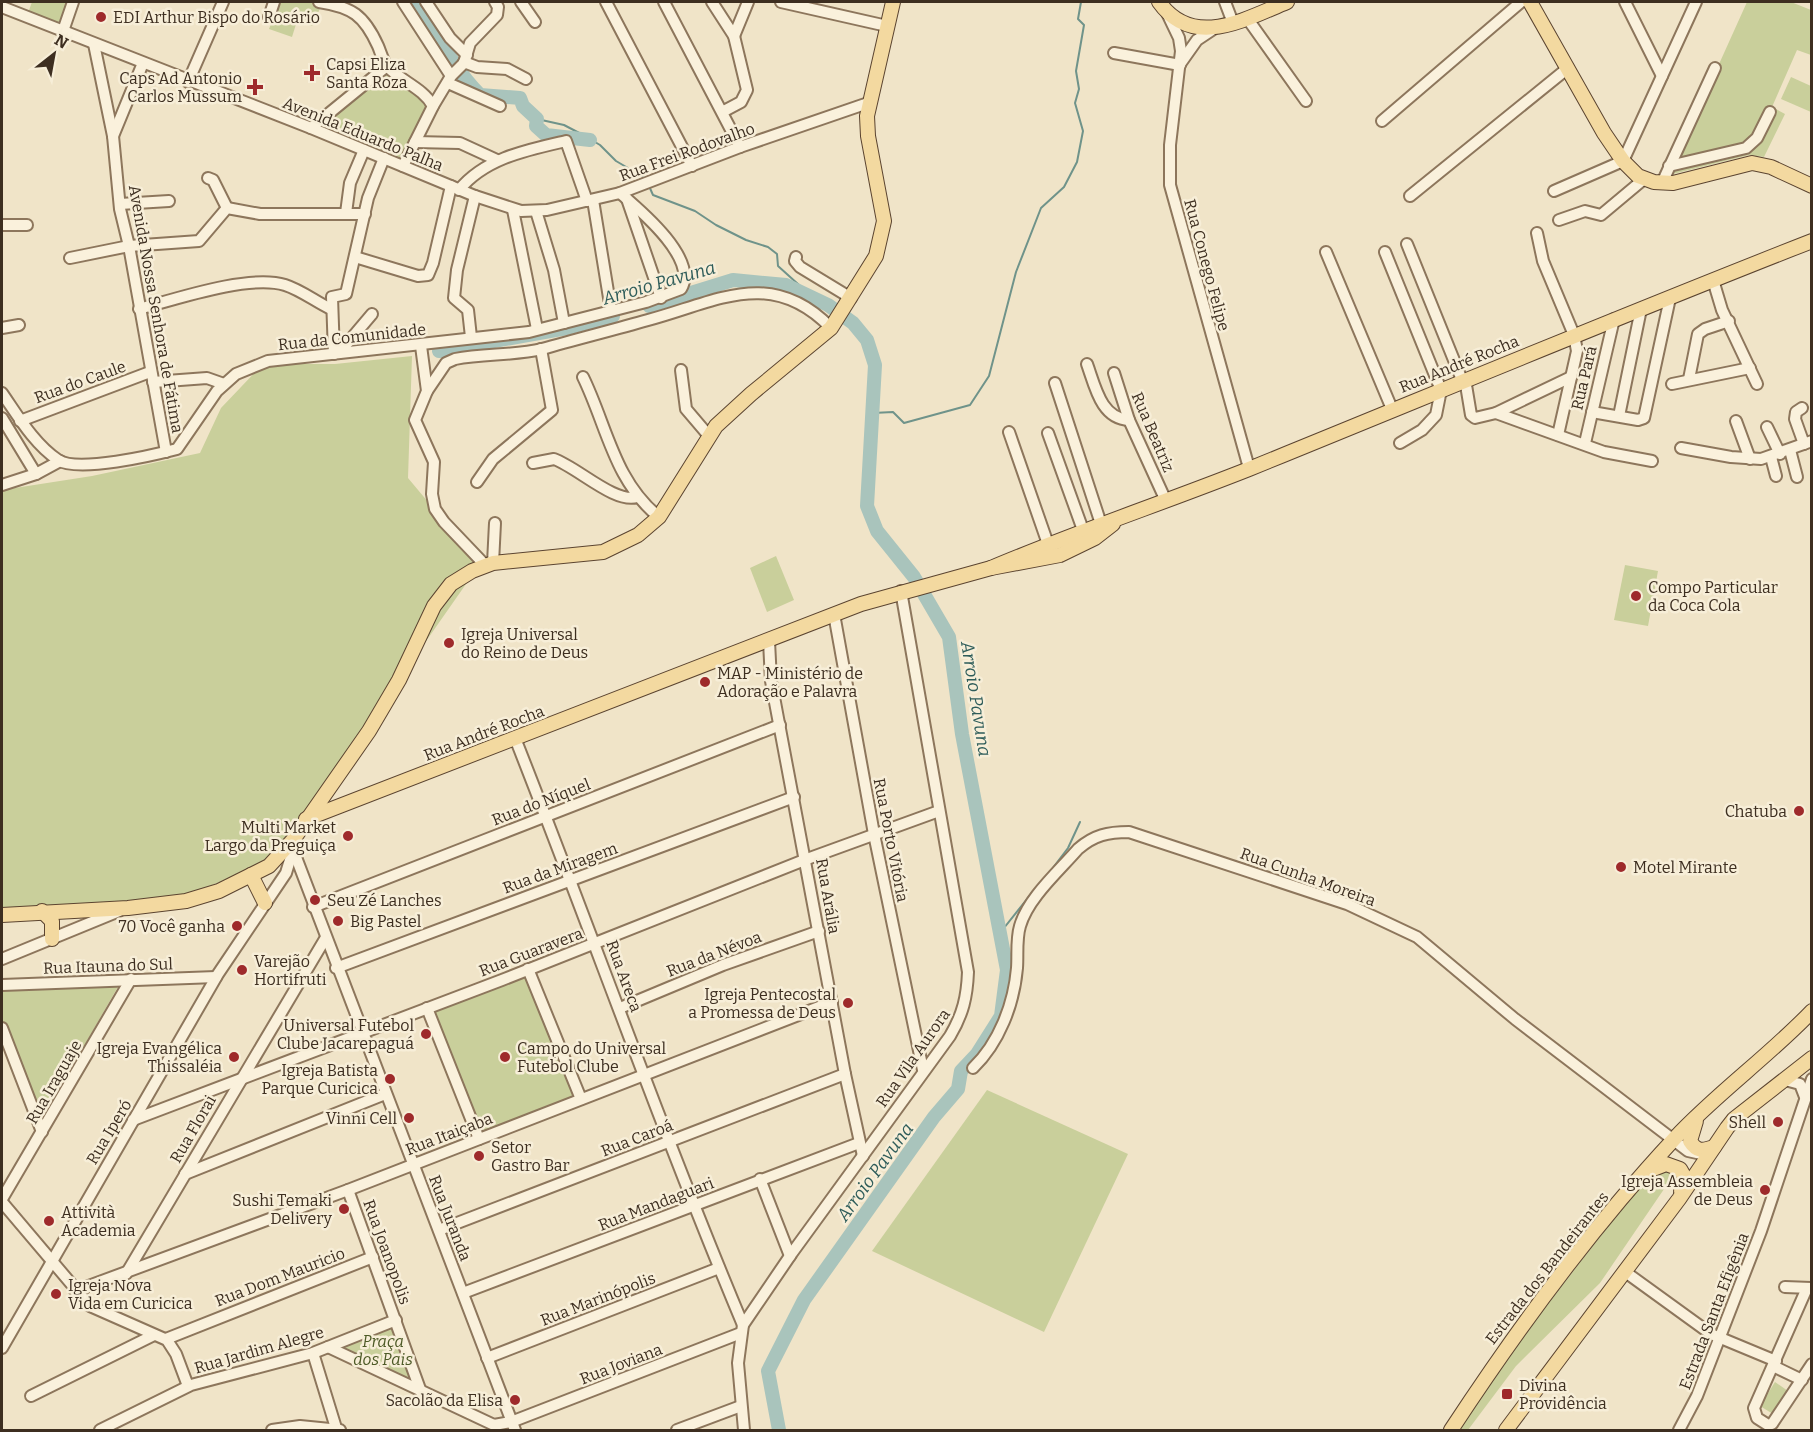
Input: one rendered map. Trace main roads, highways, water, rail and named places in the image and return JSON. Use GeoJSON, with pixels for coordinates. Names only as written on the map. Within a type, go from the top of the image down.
{"type":"FeatureCollection","features":[{"type":"Feature","properties":{"kind":"main road"},"geometry":{"type":"LineString","coordinates":[[2,915],[128,908],[203,897],[274,862],[293,846],[306,819],[383,709],[434,606],[451,584],[489,564],[603,552],[638,535],[659,517],[709,436],[733,409],[832,326],[874,259],[885,221],[868,136],[868,103],[893,2]]}},
{"type":"Feature","properties":{"kind":"main road"},"geometry":{"type":"LineString","coordinates":[[1163,7],[1192,26],[1215,28],[1240,21],[1287,2]]}},
{"type":"Feature","properties":{"kind":"main road"},"geometry":{"type":"LineString","coordinates":[[1530,2],[1623,161],[1644,179],[1662,183],[1681,181],[1752,163],[1771,167],[1812,186]]}},
{"type":"Feature","properties":{"kind":"main road","name":"Rua André Rocha"},"geometry":{"type":"LineString","coordinates":[[991,568],[1083,530],[1166,501],[1249,468],[1574,335],[1812,241]]}},
{"type":"Feature","properties":{"kind":"main road","name":"Rua André Rocha"},"geometry":{"type":"LineString","coordinates":[[306,819],[834,614],[902,591],[1066,552],[1095,538],[1119,518]]}},
{"type":"Feature","properties":{"kind":"main road"},"geometry":{"type":"LineString","coordinates":[[251,875],[265,895]]}},
{"type":"Feature","properties":{"kind":"main road"},"geometry":{"type":"LineString","coordinates":[[42,911],[52,921],[52,939]]}},
{"type":"Feature","properties":{"kind":"main road","name":"Estrada dos Bandeirantes"},"geometry":{"type":"LineString","coordinates":[[1451,1431],[1498,1358],[1583,1244],[1673,1139],[1812,1011]]}},
{"type":"Feature","properties":{"kind":"main road"},"geometry":{"type":"LineString","coordinates":[[1506,1431],[1678,1199],[1734,1119],[1812,1058]]}},
{"type":"Feature","properties":{"kind":"main road"},"geometry":{"type":"LineString","coordinates":[[1698,1116],[1690,1141],[1695,1149],[1712,1151]]}},
{"type":"Feature","properties":{"kind":"main road"},"geometry":{"type":"LineString","coordinates":[[1646,1172],[1666,1164],[1680,1169],[1684,1176],[1678,1199]]}},
{"type":"Feature","properties":{"kind":"waterway","name":"Arroio Pavuna"},"geometry":{"type":"LineString","coordinates":[[417,2],[453,62],[480,95],[520,98],[523,106],[537,119],[536,126],[546,135],[590,140]]}},
{"type":"Feature","properties":{"kind":"waterway"},"geometry":{"type":"LineString","coordinates":[[873,413],[893,412],[904,423],[970,405],[989,376],[1016,272],[1041,208],[1064,187],[1077,162],[1083,131],[1075,103],[1079,89],[1076,71],[1084,25],[1078,19],[1081,2]]}},
{"type":"Feature","properties":{"kind":"waterway"},"geometry":{"type":"LineString","coordinates":[[537,119],[564,125],[585,136],[600,145],[616,161],[645,178]]}},
{"type":"Feature","properties":{"kind":"waterway"},"geometry":{"type":"LineString","coordinates":[[649,186],[653,195],[695,211],[746,240],[768,247],[777,254],[778,266],[809,294]]}},
{"type":"Feature","properties":{"kind":"waterway","name":"Arroio Pavuna"},"geometry":{"type":"LineString","coordinates":[[649,306],[733,280],[786,285],[828,305],[853,323],[867,340],[875,365],[867,506],[877,531],[914,577],[949,637],[962,734],[1007,970],[1001,1016],[977,1054],[961,1071],[958,1089],[934,1117],[804,1300],[768,1371],[779,1430]]}},
{"type":"Feature","properties":{"kind":"waterway","name":"Arroio Pavuna"},"geometry":{"type":"LineString","coordinates":[[439,351],[567,328],[613,316]]}},
{"type":"Feature","properties":{"kind":"waterway"},"geometry":{"type":"LineString","coordinates":[[1049,873],[1068,848],[1080,822]]}},
{"type":"Feature","properties":{"kind":"waterway"},"geometry":{"type":"LineString","coordinates":[[1000,933],[1035,889]]}},
{"type":"Feature","properties":{"kind":"place","name":"EDI Arthur Bispo do Rosário"},"geometry":{"type":"Point","coordinates":[101,17]}},
{"type":"Feature","properties":{"kind":"place","name":"Capsi Eliza Santa Roza"},"geometry":{"type":"Point","coordinates":[312,73]}},
{"type":"Feature","properties":{"kind":"place","name":"Caps Ad Antonio Carlos Mussum"},"geometry":{"type":"Point","coordinates":[255,87]}},
{"type":"Feature","properties":{"kind":"place","name":"Compo Particular da Coca Cola"},"geometry":{"type":"Point","coordinates":[1636,596]}},
{"type":"Feature","properties":{"kind":"place","name":"Igreja Universal do Reino de Deus"},"geometry":{"type":"Point","coordinates":[449,643]}},
{"type":"Feature","properties":{"kind":"place","name":"MAP - Ministério de Adoração e Palavra"},"geometry":{"type":"Point","coordinates":[705,682]}},
{"type":"Feature","properties":{"kind":"place","name":"Chatuba"},"geometry":{"type":"Point","coordinates":[1799,811]}},
{"type":"Feature","properties":{"kind":"place","name":"Multi Market Largo da Preguiça"},"geometry":{"type":"Point","coordinates":[348,836]}},
{"type":"Feature","properties":{"kind":"place","name":"Motel Mirante"},"geometry":{"type":"Point","coordinates":[1621,867]}},
{"type":"Feature","properties":{"kind":"place","name":"Seu Zé Lanches"},"geometry":{"type":"Point","coordinates":[315,900]}},
{"type":"Feature","properties":{"kind":"place","name":"Big Pastel"},"geometry":{"type":"Point","coordinates":[338,921]}},
{"type":"Feature","properties":{"kind":"place","name":"70 Você ganha"},"geometry":{"type":"Point","coordinates":[237,926]}},
{"type":"Feature","properties":{"kind":"place","name":"Varejão Hortifruti"},"geometry":{"type":"Point","coordinates":[242,970]}},
{"type":"Feature","properties":{"kind":"place","name":"Igreja Pentecostal a Promessa de Deus"},"geometry":{"type":"Point","coordinates":[848,1003]}},
{"type":"Feature","properties":{"kind":"place","name":"Universal Futebol Clube Jacarepaguá"},"geometry":{"type":"Point","coordinates":[426,1034]}},
{"type":"Feature","properties":{"kind":"place","name":"Igreja Evangélica Thissaléia"},"geometry":{"type":"Point","coordinates":[234,1057]}},
{"type":"Feature","properties":{"kind":"place","name":"Campo do Universal Futebol Clube"},"geometry":{"type":"Point","coordinates":[505,1057]}},
{"type":"Feature","properties":{"kind":"place","name":"Igreja Batista Parque Curicica"},"geometry":{"type":"Point","coordinates":[390,1079]}},
{"type":"Feature","properties":{"kind":"place","name":"Vinni Cell"},"geometry":{"type":"Point","coordinates":[409,1118]}},
{"type":"Feature","properties":{"kind":"place","name":"Shell"},"geometry":{"type":"Point","coordinates":[1778,1122]}},
{"type":"Feature","properties":{"kind":"place","name":"Setor Gastro Bar"},"geometry":{"type":"Point","coordinates":[479,1156]}},
{"type":"Feature","properties":{"kind":"place","name":"Igreja Assembleia de Deus"},"geometry":{"type":"Point","coordinates":[1765,1190]}},
{"type":"Feature","properties":{"kind":"place","name":"Sushi Temaki Delivery"},"geometry":{"type":"Point","coordinates":[344,1209]}},
{"type":"Feature","properties":{"kind":"place","name":"Attività Academia"},"geometry":{"type":"Point","coordinates":[49,1221]}},
{"type":"Feature","properties":{"kind":"place","name":"Igreja Nova Vida em Curicica"},"geometry":{"type":"Point","coordinates":[56,1294]}},
{"type":"Feature","properties":{"kind":"place","name":"Divina Providência"},"geometry":{"type":"Point","coordinates":[1507,1394]}},
{"type":"Feature","properties":{"kind":"place","name":"Sacolão da Elisa"},"geometry":{"type":"Point","coordinates":[515,1400]}},
{"type":"Feature","properties":{"kind":"park label","name":"Praça dos Pais"},"geometry":{"type":"Point","coordinates":[383,1350]}}]}
